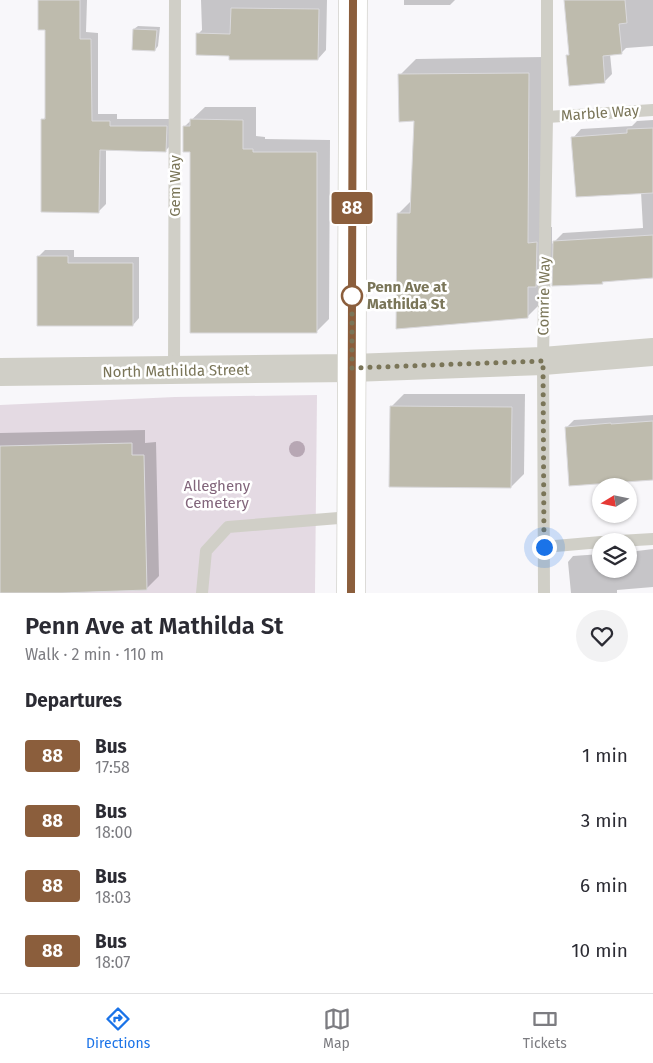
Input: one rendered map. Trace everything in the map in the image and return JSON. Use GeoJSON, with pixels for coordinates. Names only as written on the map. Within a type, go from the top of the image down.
{"type":"FeatureCollection","features":[{"type":"Feature","properties":{"kind":"main road"},"geometry":{"type":"LineString","coordinates":[[351,593],[353,0]]}},
{"type":"Feature","properties":{"kind":"street","name":"North Mathilda Street"},"geometry":{"type":"LineString","coordinates":[[0,372],[352,368],[543,361],[653,352]]}},
{"type":"Feature","properties":{"kind":"lane","name":"Gem Way"},"geometry":{"type":"LineString","coordinates":[[174,371],[175,0]]}},
{"type":"Feature","properties":{"kind":"lane","name":"Comrie Way"},"geometry":{"type":"LineString","coordinates":[[544,593],[543,361],[547,0]]}},
{"type":"Feature","properties":{"kind":"lane","name":"Marble Way"},"geometry":{"type":"LineString","coordinates":[[547,117],[653,110]]}},
{"type":"Feature","properties":{"kind":"lane"},"geometry":{"type":"LineString","coordinates":[[202,593],[206,551],[228,527],[351,517]]}},
{"type":"Feature","properties":{"kind":"lane"},"geometry":{"type":"LineString","coordinates":[[637,540],[653,539]]}},
{"type":"Feature","properties":{"kind":"lane"},"geometry":{"type":"LineString","coordinates":[[544,547],[592,543]]}},
{"type":"Feature","properties":{"kind":"green space","name":"Allegheny Cemetery"},"geometry":{"type":"Polygon","coordinates":[[[317,395],[315,593],[0,593],[0,405],[175,397],[317,395]]]}},
{"type":"Feature","properties":{"kind":"building"},"geometry":{"type":"Polygon","coordinates":[[[38,0],[80,0],[80,39],[91,39],[92,121],[110,121],[110,126],[167,126],[166,152],[100,150],[99,213],[41,212],[41,119],[45,119],[45,30],[38,30],[38,0]]]}},
{"type":"Feature","properties":{"kind":"building"},"geometry":{"type":"Polygon","coordinates":[[[564,0],[625,0],[627,23],[619,24],[622,54],[603,56],[605,83],[569,86],[566,55],[569,55],[564,0]]]}},
{"type":"Feature","properties":{"kind":"building"},"geometry":{"type":"Polygon","coordinates":[[[231,8],[319,9],[318,60],[229,60],[229,56],[196,55],[196,33],[230,34],[231,8]]]}},
{"type":"Feature","properties":{"kind":"building"},"geometry":{"type":"Polygon","coordinates":[[[133,29],[157,30],[155,51],[132,50],[133,29]]]}},
{"type":"Feature","properties":{"kind":"building"},"geometry":{"type":"Polygon","coordinates":[[[529,73],[528,243],[537,242],[536,287],[528,287],[528,318],[396,329],[397,213],[410,213],[414,121],[399,122],[398,74],[529,73]]]}},
{"type":"Feature","properties":{"kind":"building"},"geometry":{"type":"Polygon","coordinates":[[[190,119],[243,120],[243,149],[253,149],[253,152],[317,152],[317,333],[190,333],[190,152],[183,152],[183,126],[190,126],[190,119]]]}},
{"type":"Feature","properties":{"kind":"building"},"geometry":{"type":"Polygon","coordinates":[[[653,128],[653,193],[576,197],[571,137],[627,133],[627,129],[653,128]]]}},
{"type":"Feature","properties":{"kind":"building"},"geometry":{"type":"Polygon","coordinates":[[[653,235],[653,278],[602,282],[603,284],[552,286],[553,241],[653,235]]]}},
{"type":"Feature","properties":{"kind":"building"},"geometry":{"type":"Polygon","coordinates":[[[37,256],[68,256],[68,263],[133,263],[133,326],[37,326],[37,256]]]}},
{"type":"Feature","properties":{"kind":"building"},"geometry":{"type":"Polygon","coordinates":[[[390,406],[512,407],[511,488],[389,487],[390,406]]]}},
{"type":"Feature","properties":{"kind":"building"},"geometry":{"type":"Polygon","coordinates":[[[653,421],[653,480],[638,481],[638,478],[592,478],[592,484],[569,486],[565,427],[653,421]]]}},
{"type":"Feature","properties":{"kind":"building"},"geometry":{"type":"Polygon","coordinates":[[[132,443],[132,455],[144,455],[147,590],[0,593],[0,446],[132,443]]]}},
{"type":"Feature","properties":{"kind":"bus line","name":"88"},"geometry":{"type":"LineString","coordinates":[[351,593],[353,0]]}},
{"type":"Feature","properties":{"kind":"place","name":"Penn Ave at Mathilda St"},"geometry":{"type":"Point","coordinates":[352,296]}},
{"type":"Feature","properties":{"kind":"route"},"geometry":{"type":"LineString","coordinates":[[352,296],[352,368],[543,361],[544,547]]}}]}
